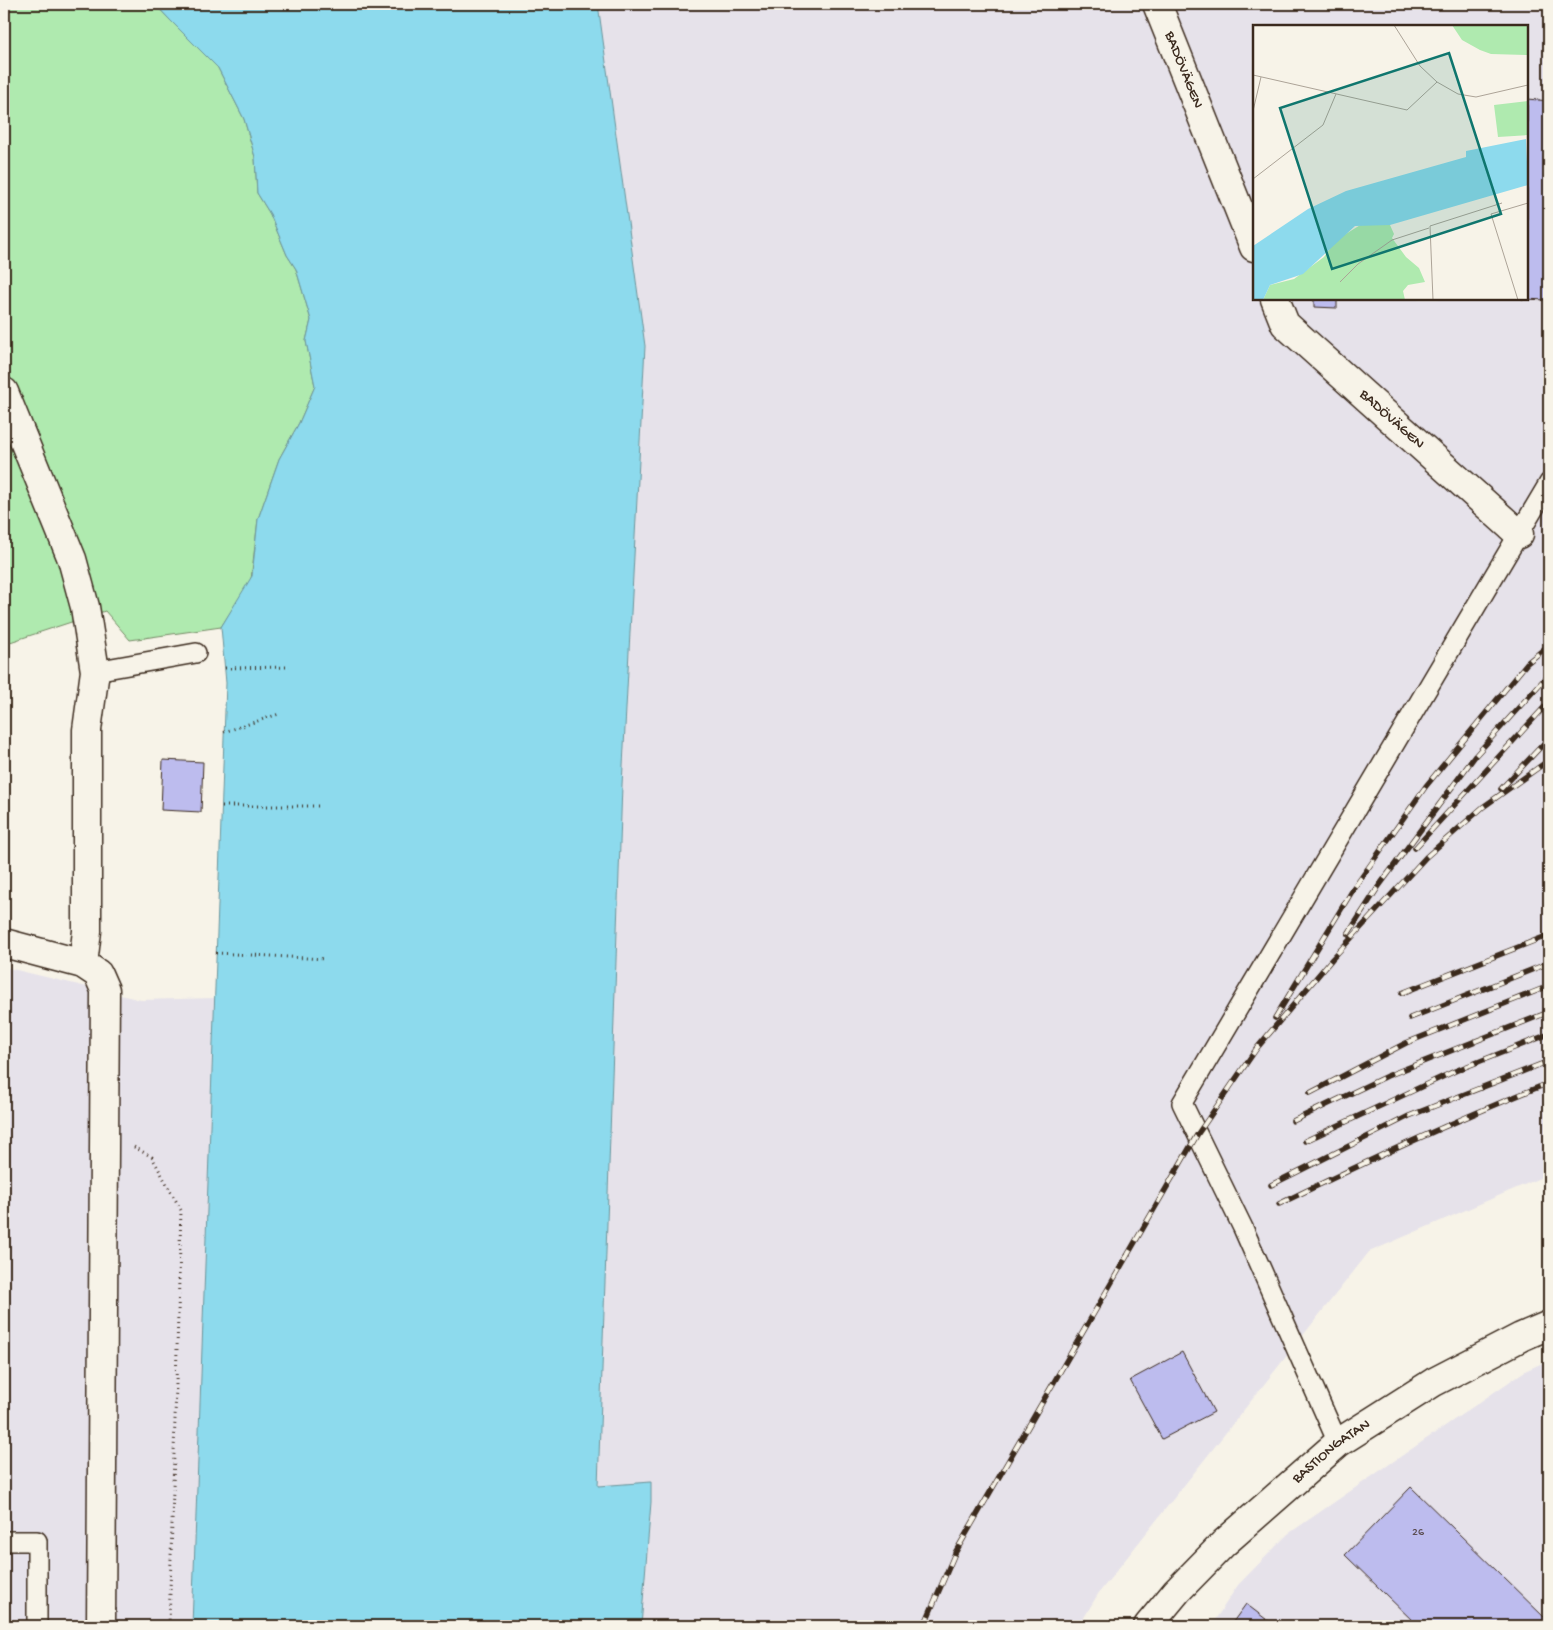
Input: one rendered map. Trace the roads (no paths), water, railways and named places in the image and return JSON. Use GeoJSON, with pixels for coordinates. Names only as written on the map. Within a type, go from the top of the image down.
{"type":"FeatureCollection","features":[{"type":"Feature","properties":{"kind":"street","name":"BADÖVÄGEN"},"geometry":{"type":"LineString","coordinates":[[1156,4],[1253,245]]}},
{"type":"Feature","properties":{"kind":"street","name":"BADÖVÄGEN"},"geometry":{"type":"LineString","coordinates":[[1275,300],[1285,324],[1519,534]]}},
{"type":"Feature","properties":{"kind":"street"},"geometry":{"type":"LineString","coordinates":[[4,392],[72,559],[86,606],[95,671],[87,730],[88,931],[83,964]]}},
{"type":"Feature","properties":{"kind":"street"},"geometry":{"type":"LineString","coordinates":[[4,943],[83,964],[98,974],[105,990],[101,1626]]}},
{"type":"Feature","properties":{"kind":"street","name":"BASTIONGATAN"},"geometry":{"type":"LineString","coordinates":[[1148,1626],[1177,1591],[1224,1543],[1338,1443],[1434,1382],[1521,1337],[1549,1325]]}},
{"type":"Feature","properties":{"kind":"lane"},"geometry":{"type":"LineString","coordinates":[[1338,1443],[1243,1228],[1182,1103],[1549,483]]}},
{"type":"Feature","properties":{"kind":"lane"},"geometry":{"type":"LineString","coordinates":[[95,671],[196,653]]}},
{"type":"Feature","properties":{"kind":"lane"},"geometry":{"type":"LineString","coordinates":[[4,1540],[37,1541],[37,1626]]}},
{"type":"Feature","properties":{"kind":"water"},"geometry":{"type":"Polygon","coordinates":[[[155,4],[598,4],[645,346],[622,785],[598,1486],[651,1482],[641,1626],[192,1626],[226,683],[221,627],[252,576],[258,519],[279,459],[299,423],[315,386],[306,341],[311,320],[296,269],[287,255],[270,214],[257,193],[255,157],[244,119],[218,68],[155,4]]]}},
{"type":"Feature","properties":{"kind":"railway"},"geometry":{"type":"LineString","coordinates":[[1275,1018],[1354,888],[1426,786],[1527,663],[1549,645]]}},
{"type":"Feature","properties":{"kind":"railway"},"geometry":{"type":"LineString","coordinates":[[1348,934],[1379,886],[1475,756],[1549,674]]}},
{"type":"Feature","properties":{"kind":"railway"},"geometry":{"type":"LineString","coordinates":[[1415,848],[1549,702]]}},
{"type":"Feature","properties":{"kind":"railway"},"geometry":{"type":"LineString","coordinates":[[1501,789],[1549,738]]}},
{"type":"Feature","properties":{"kind":"railway"},"geometry":{"type":"LineString","coordinates":[[924,1626],[955,1553],[1197,1135],[1257,1048],[1332,959],[1426,857],[1483,807],[1549,760]]}},
{"type":"Feature","properties":{"kind":"railway"},"geometry":{"type":"LineString","coordinates":[[1402,993],[1549,935]]}},
{"type":"Feature","properties":{"kind":"railway"},"geometry":{"type":"LineString","coordinates":[[1410,1018],[1549,963]]}},
{"type":"Feature","properties":{"kind":"railway"},"geometry":{"type":"LineString","coordinates":[[1310,1093],[1406,1043],[1549,986]]}},
{"type":"Feature","properties":{"kind":"railway"},"geometry":{"type":"LineString","coordinates":[[1293,1121],[1387,1076],[1549,1012]]}},
{"type":"Feature","properties":{"kind":"railway"},"geometry":{"type":"LineString","coordinates":[[1305,1141],[1455,1071],[1549,1034]]}},
{"type":"Feature","properties":{"kind":"railway"},"geometry":{"type":"LineString","coordinates":[[1271,1185],[1409,1116],[1549,1061]]}},
{"type":"Feature","properties":{"kind":"railway"},"geometry":{"type":"LineString","coordinates":[[1279,1204],[1413,1141],[1549,1083]]}}]}
